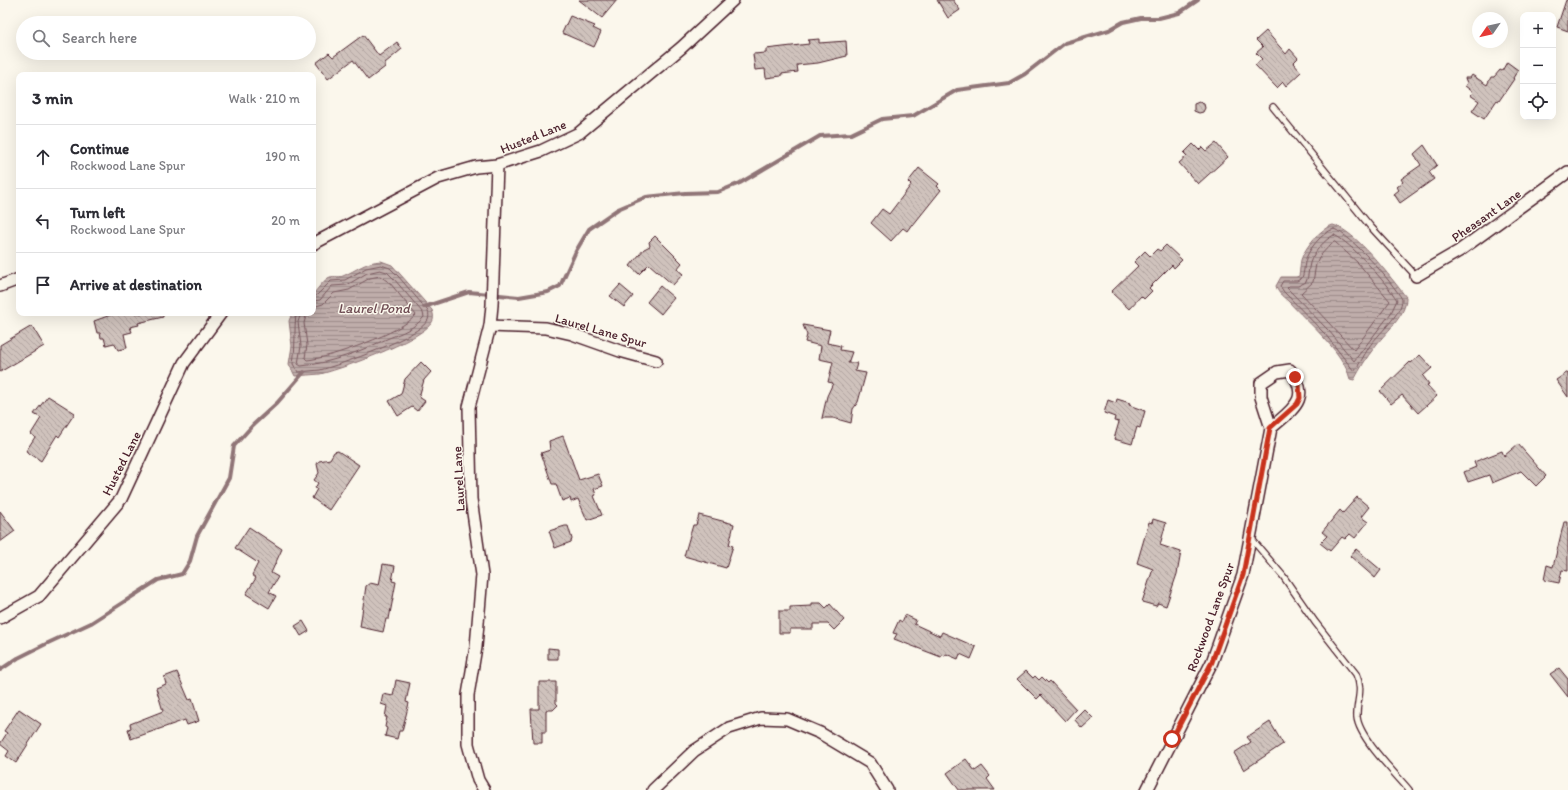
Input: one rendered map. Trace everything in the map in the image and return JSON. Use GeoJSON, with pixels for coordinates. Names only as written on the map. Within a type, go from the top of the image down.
{"type":"FeatureCollection","features":[{"type":"Feature","properties":{"kind":"street","name":"Husted Lane"},"geometry":{"type":"LineString","coordinates":[[316,242],[438,178],[476,167],[497,165],[541,151],[579,133],[680,48],[733,0]]}},
{"type":"Feature","properties":{"kind":"street","name":"Laurel Lane"},"geometry":{"type":"LineString","coordinates":[[484,790],[478,780],[468,744],[468,695],[476,647],[482,575],[471,499],[469,407],[490,326],[494,281],[497,165]]}},
{"type":"Feature","properties":{"kind":"street","name":"Pheasant Lane"},"geometry":{"type":"LineString","coordinates":[[1416,276],[1459,251],[1568,172]]}},
{"type":"Feature","properties":{"kind":"street"},"geometry":{"type":"LineString","coordinates":[[0,286],[16,280]]}},
{"type":"Feature","properties":{"kind":"street","name":"Husted Lane"},"geometry":{"type":"LineString","coordinates":[[0,618],[39,596],[121,499],[184,363],[219,316]]}},
{"type":"Feature","properties":{"kind":"street","name":"Laurel Lane Spur"},"geometry":{"type":"LineString","coordinates":[[490,326],[546,328],[572,334],[620,351],[656,361]]}},
{"type":"Feature","properties":{"kind":"street","name":"Rockwood Lane Spur"},"geometry":{"type":"LineString","coordinates":[[1147,790],[1212,662],[1243,575],[1270,428],[1261,397],[1261,383],[1277,372],[1290,370],[1299,385],[1300,398],[1290,413],[1270,428]]}},
{"type":"Feature","properties":{"kind":"street"},"geometry":{"type":"LineString","coordinates":[[653,790],[694,751],[729,728],[761,718],[787,719],[820,733],[870,764],[887,790]]}},
{"type":"Feature","properties":{"kind":"lane"},"geometry":{"type":"LineString","coordinates":[[1273,107],[1370,226],[1416,276]]}},
{"type":"Feature","properties":{"kind":"lane"},"geometry":{"type":"LineString","coordinates":[[1250,537],[1283,576],[1315,622],[1356,674],[1360,683],[1357,716],[1363,735],[1409,790]]}},
{"type":"Feature","properties":{"kind":"water"},"geometry":{"type":"Polygon","coordinates":[[[1333,225],[1342,229],[1362,245],[1406,297],[1403,311],[1399,318],[1378,342],[1354,380],[1350,379],[1340,358],[1333,348],[1281,295],[1276,286],[1281,277],[1299,276],[1301,260],[1306,249],[1319,234],[1333,225]]]}},
{"type":"Feature","properties":{"kind":"water","name":"Laurel Pond"},"geometry":{"type":"Polygon","coordinates":[[[381,261],[392,265],[432,310],[433,320],[427,327],[416,335],[400,344],[363,360],[320,374],[295,376],[289,364],[292,346],[289,321],[291,316],[316,316],[316,291],[328,278],[343,276],[375,262],[381,261]]]}},
{"type":"Feature","properties":{"kind":"building"},"geometry":{"type":"Polygon","coordinates":[[[579,0],[617,0],[602,18],[579,0]]]}},
{"type":"Feature","properties":{"kind":"building"},"geometry":{"type":"Polygon","coordinates":[[[937,0],[953,0],[960,10],[948,18],[937,0]]]}},
{"type":"Feature","properties":{"kind":"building"},"geometry":{"type":"Polygon","coordinates":[[[1566,0],[1568,0],[1568,31],[1557,27],[1566,0]]]}},
{"type":"Feature","properties":{"kind":"building"},"geometry":{"type":"Polygon","coordinates":[[[570,16],[595,26],[593,28],[601,32],[594,47],[562,33],[570,16]]]}},
{"type":"Feature","properties":{"kind":"building"},"geometry":{"type":"Polygon","coordinates":[[[1266,31],[1286,54],[1290,49],[1298,58],[1293,63],[1301,72],[1286,86],[1283,82],[1277,88],[1255,65],[1262,59],[1256,53],[1263,47],[1256,40],[1266,31]]]}},
{"type":"Feature","properties":{"kind":"building"},"geometry":{"type":"Polygon","coordinates":[[[363,35],[379,56],[397,42],[402,49],[385,63],[385,67],[368,80],[353,60],[328,79],[316,63],[329,53],[333,57],[363,35]]]}},
{"type":"Feature","properties":{"kind":"building"},"geometry":{"type":"Polygon","coordinates":[[[819,39],[819,43],[846,41],[847,56],[818,63],[797,65],[798,72],[781,74],[781,76],[766,78],[765,69],[755,70],[753,54],[766,53],[766,49],[809,44],[808,40],[819,39]]]}},
{"type":"Feature","properties":{"kind":"building"},"geometry":{"type":"Polygon","coordinates":[[[1507,62],[1518,70],[1513,78],[1514,79],[1499,101],[1497,100],[1484,119],[1472,111],[1479,101],[1470,95],[1473,92],[1465,86],[1467,83],[1465,78],[1470,78],[1472,75],[1487,85],[1491,77],[1494,77],[1500,70],[1502,71],[1507,62]]]}},
{"type":"Feature","properties":{"kind":"building"},"geometry":{"type":"Polygon","coordinates":[[[1199,102],[1204,104],[1205,108],[1203,112],[1199,113],[1194,111],[1194,104],[1199,102]]]}},
{"type":"Feature","properties":{"kind":"building"},"geometry":{"type":"Polygon","coordinates":[[[1216,143],[1228,157],[1198,184],[1179,163],[1187,156],[1184,153],[1193,144],[1199,150],[1202,147],[1206,151],[1216,143]]]}},
{"type":"Feature","properties":{"kind":"building"},"geometry":{"type":"Polygon","coordinates":[[[1424,145],[1437,165],[1429,172],[1434,179],[1400,203],[1394,194],[1399,190],[1397,187],[1403,182],[1401,179],[1421,165],[1414,154],[1424,145]]]}},
{"type":"Feature","properties":{"kind":"building"},"geometry":{"type":"Polygon","coordinates":[[[919,168],[939,184],[937,186],[941,190],[913,225],[912,224],[907,231],[903,228],[891,241],[871,223],[882,209],[889,214],[911,185],[908,182],[919,168]]]}},
{"type":"Feature","properties":{"kind":"building"},"geometry":{"type":"Polygon","coordinates":[[[655,236],[682,263],[677,269],[683,274],[673,285],[649,264],[639,274],[630,266],[644,249],[650,246],[649,242],[655,236]]]}},
{"type":"Feature","properties":{"kind":"building"},"geometry":{"type":"Polygon","coordinates":[[[1166,245],[1182,260],[1174,268],[1172,265],[1149,288],[1152,291],[1144,299],[1141,296],[1129,309],[1111,292],[1138,266],[1134,262],[1145,251],[1150,256],[1157,249],[1160,251],[1166,245]]]}},
{"type":"Feature","properties":{"kind":"building"},"geometry":{"type":"Polygon","coordinates":[[[620,285],[633,296],[624,307],[610,296],[620,285]]]}},
{"type":"Feature","properties":{"kind":"building"},"geometry":{"type":"Polygon","coordinates":[[[660,286],[674,298],[661,314],[647,302],[660,286]]]}},
{"type":"Feature","properties":{"kind":"building"},"geometry":{"type":"Polygon","coordinates":[[[108,316],[163,316],[138,323],[139,325],[130,327],[132,332],[124,334],[127,348],[118,350],[114,343],[106,345],[104,338],[101,338],[100,333],[97,333],[94,321],[108,316]]]}},
{"type":"Feature","properties":{"kind":"building"},"geometry":{"type":"Polygon","coordinates":[[[803,325],[830,330],[827,343],[841,346],[840,350],[852,352],[848,363],[857,363],[855,371],[866,373],[858,402],[853,409],[851,423],[833,418],[822,418],[827,396],[833,383],[828,382],[833,362],[819,359],[821,346],[805,342],[807,335],[803,325]]]}},
{"type":"Feature","properties":{"kind":"building"},"geometry":{"type":"Polygon","coordinates":[[[32,326],[44,346],[0,372],[0,345],[32,326]]]}},
{"type":"Feature","properties":{"kind":"building"},"geometry":{"type":"Polygon","coordinates":[[[1420,355],[1432,368],[1423,376],[1429,384],[1427,385],[1437,396],[1418,413],[1402,395],[1391,404],[1380,391],[1410,362],[1411,363],[1420,355]]]}},
{"type":"Feature","properties":{"kind":"building"},"geometry":{"type":"Polygon","coordinates":[[[421,362],[431,372],[424,380],[419,397],[425,401],[417,411],[412,407],[398,416],[389,401],[401,394],[405,379],[421,362]]]}},
{"type":"Feature","properties":{"kind":"building"},"geometry":{"type":"Polygon","coordinates":[[[1568,372],[1568,397],[1556,380],[1568,372]]]}},
{"type":"Feature","properties":{"kind":"building"},"geometry":{"type":"Polygon","coordinates":[[[48,396],[75,413],[59,437],[57,435],[41,461],[26,451],[35,437],[31,434],[41,418],[34,414],[48,396]]]}},
{"type":"Feature","properties":{"kind":"building"},"geometry":{"type":"Polygon","coordinates":[[[1117,399],[1130,403],[1129,405],[1145,411],[1140,428],[1137,427],[1132,444],[1114,439],[1119,422],[1114,421],[1115,417],[1104,413],[1108,400],[1116,403],[1117,399]]]}},
{"type":"Feature","properties":{"kind":"building"},"geometry":{"type":"Polygon","coordinates":[[[563,436],[579,480],[598,474],[603,486],[594,489],[596,495],[594,496],[602,515],[587,520],[578,499],[571,502],[570,498],[562,501],[556,484],[552,484],[541,453],[550,450],[549,441],[563,436]]]}},
{"type":"Feature","properties":{"kind":"building"},"geometry":{"type":"Polygon","coordinates":[[[1518,444],[1546,476],[1536,486],[1521,471],[1492,483],[1489,475],[1468,482],[1464,472],[1476,467],[1474,462],[1502,451],[1504,456],[1518,444]]]}},
{"type":"Feature","properties":{"kind":"building"},"geometry":{"type":"Polygon","coordinates":[[[338,451],[359,465],[329,510],[312,498],[317,489],[315,488],[318,483],[314,480],[319,473],[317,464],[319,461],[330,459],[334,452],[338,451]]]}},
{"type":"Feature","properties":{"kind":"building"},"geometry":{"type":"Polygon","coordinates":[[[1357,497],[1369,507],[1361,517],[1368,522],[1355,538],[1350,534],[1345,539],[1342,537],[1330,551],[1320,543],[1327,536],[1322,532],[1340,510],[1343,513],[1357,497]]]}},
{"type":"Feature","properties":{"kind":"building"},"geometry":{"type":"Polygon","coordinates":[[[0,511],[15,531],[0,542],[0,511]]]}},
{"type":"Feature","properties":{"kind":"building"},"geometry":{"type":"Polygon","coordinates":[[[699,515],[734,524],[729,545],[733,546],[726,568],[684,556],[693,525],[696,525],[699,515]]]}},
{"type":"Feature","properties":{"kind":"building"},"geometry":{"type":"Polygon","coordinates":[[[1153,519],[1166,523],[1160,545],[1181,552],[1177,574],[1166,606],[1158,603],[1156,606],[1142,602],[1153,569],[1137,563],[1149,522],[1152,523],[1153,519]]]}},
{"type":"Feature","properties":{"kind":"building"},"geometry":{"type":"Polygon","coordinates":[[[1564,522],[1568,522],[1568,571],[1562,570],[1559,583],[1544,580],[1547,565],[1553,567],[1564,522]]]}},
{"type":"Feature","properties":{"kind":"building"},"geometry":{"type":"Polygon","coordinates":[[[568,526],[572,539],[571,542],[555,548],[549,531],[568,526]]]}},
{"type":"Feature","properties":{"kind":"building"},"geometry":{"type":"Polygon","coordinates":[[[249,527],[282,549],[271,573],[278,577],[269,592],[276,596],[269,608],[246,594],[256,578],[252,575],[258,563],[235,548],[249,527]]]}},
{"type":"Feature","properties":{"kind":"building"},"geometry":{"type":"Polygon","coordinates":[[[1356,549],[1381,570],[1375,578],[1350,556],[1356,549]]]}},
{"type":"Feature","properties":{"kind":"building"},"geometry":{"type":"Polygon","coordinates":[[[383,564],[395,566],[392,581],[396,582],[389,619],[386,619],[383,632],[360,627],[366,586],[370,583],[379,585],[383,564]]]}},
{"type":"Feature","properties":{"kind":"building"},"geometry":{"type":"Polygon","coordinates":[[[812,603],[821,603],[826,608],[830,604],[844,620],[834,630],[828,624],[813,624],[813,629],[790,629],[790,633],[779,633],[779,611],[790,611],[790,607],[812,606],[812,603]]]}},
{"type":"Feature","properties":{"kind":"building"},"geometry":{"type":"Polygon","coordinates":[[[905,615],[916,620],[914,624],[940,636],[942,632],[976,647],[971,659],[960,654],[958,659],[946,654],[945,656],[942,655],[941,657],[894,639],[897,634],[893,633],[899,620],[902,622],[905,615]]]}},
{"type":"Feature","properties":{"kind":"building"},"geometry":{"type":"Polygon","coordinates":[[[303,621],[309,631],[301,636],[295,626],[303,621]]]}},
{"type":"Feature","properties":{"kind":"building"},"geometry":{"type":"Polygon","coordinates":[[[548,648],[558,649],[558,659],[548,659],[548,648]]]}},
{"type":"Feature","properties":{"kind":"building"},"geometry":{"type":"Polygon","coordinates":[[[1559,668],[1568,679],[1568,697],[1550,674],[1559,668]]]}},
{"type":"Feature","properties":{"kind":"building"},"geometry":{"type":"Polygon","coordinates":[[[1026,671],[1033,678],[1035,676],[1039,680],[1042,677],[1048,683],[1050,681],[1076,709],[1065,721],[1041,695],[1037,699],[1017,679],[1026,671]]]}},
{"type":"Feature","properties":{"kind":"building"},"geometry":{"type":"Polygon","coordinates":[[[177,672],[189,700],[192,699],[199,721],[187,725],[185,720],[131,739],[128,729],[131,728],[130,724],[163,711],[156,688],[166,684],[164,677],[177,672]]]}},
{"type":"Feature","properties":{"kind":"building"},"geometry":{"type":"Polygon","coordinates":[[[396,680],[410,683],[406,702],[409,703],[402,731],[399,731],[397,739],[385,736],[387,728],[385,727],[387,717],[385,717],[387,706],[381,704],[383,694],[393,696],[396,680]]]}},
{"type":"Feature","properties":{"kind":"building"},"geometry":{"type":"Polygon","coordinates":[[[539,682],[556,682],[556,703],[558,705],[553,710],[546,710],[546,732],[542,732],[542,743],[533,743],[531,709],[539,709],[539,682]]]}},
{"type":"Feature","properties":{"kind":"building"},"geometry":{"type":"Polygon","coordinates":[[[19,709],[41,724],[16,763],[6,756],[9,751],[0,744],[7,733],[4,731],[19,709]]]}},
{"type":"Feature","properties":{"kind":"building"},"geometry":{"type":"Polygon","coordinates":[[[1084,709],[1093,718],[1082,728],[1074,719],[1084,709]]]}},
{"type":"Feature","properties":{"kind":"building"},"geometry":{"type":"Polygon","coordinates":[[[1270,722],[1283,744],[1244,770],[1234,753],[1251,742],[1247,737],[1270,722]]]}},
{"type":"Feature","properties":{"kind":"building"},"geometry":{"type":"Polygon","coordinates":[[[966,759],[975,771],[982,766],[990,776],[987,779],[995,790],[959,790],[947,773],[966,759]]]}},
{"type":"Feature","properties":{"kind":"waterway"},"geometry":{"type":"LineString","coordinates":[[424,307],[469,292],[519,297],[548,292],[560,286],[576,251],[589,229],[618,209],[646,197],[685,193],[718,192],[740,183],[820,136],[851,134],[882,119],[913,116],[957,90],[1009,83],[1025,74],[1065,43],[1109,30],[1123,22],[1141,18],[1159,18],[1179,13],[1198,0]]}},
{"type":"Feature","properties":{"kind":"waterway"},"geometry":{"type":"LineString","coordinates":[[0,670],[18,658],[91,623],[158,580],[182,574],[190,561],[197,536],[229,478],[234,446],[253,425],[277,403],[304,372]]}},
{"type":"Feature","properties":{"kind":"route"},"geometry":{"type":"LineString","coordinates":[[1172,739],[1212,662],[1243,575],[1270,428],[1290,413],[1300,398],[1299,385],[1295,377]]}}]}
